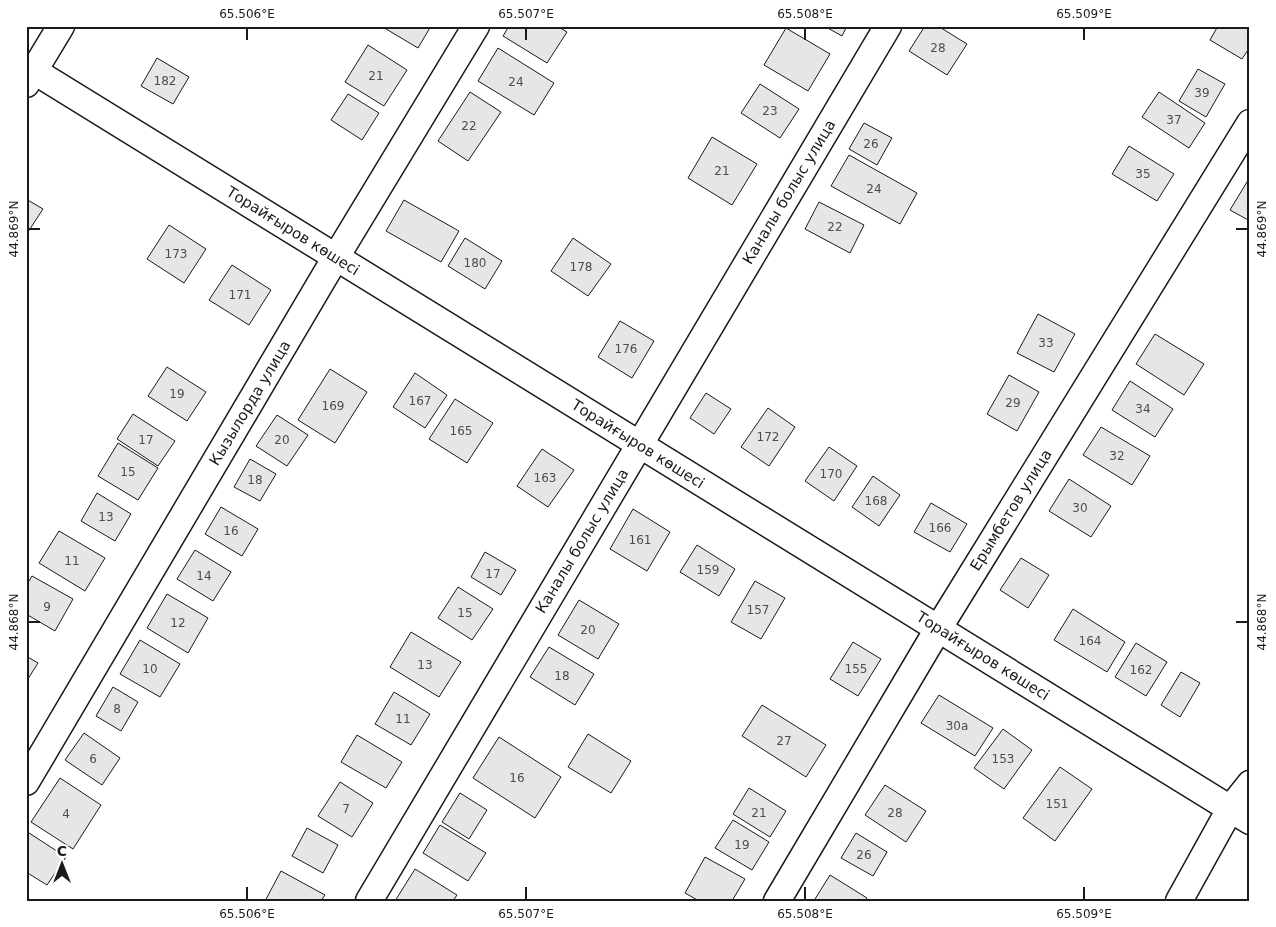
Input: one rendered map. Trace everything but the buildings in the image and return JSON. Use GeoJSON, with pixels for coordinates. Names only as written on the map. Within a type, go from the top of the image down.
{"type":"FeatureCollection","features":[{"type":"Feature","properties":{"kind":"street"},"geometry":{"type":"LineString","coordinates":[[29,74],[61,26]]}},
{"type":"Feature","properties":{"kind":"street","name":"Кызылорда улица"},"geometry":{"type":"LineString","coordinates":[[26,782],[336,257],[476,26]]}},
{"type":"Feature","properties":{"kind":"street","name":"Каналы болыс улица"},"geometry":{"type":"LineString","coordinates":[[369,901],[888,26]]}},
{"type":"Feature","properties":{"kind":"street","name":"Торайғыров көшесі"},"geometry":{"type":"LineString","coordinates":[[29,74],[336,257],[1240,815]]}},
{"type":"Feature","properties":{"kind":"street","name":"Ерымбетов улица"},"geometry":{"type":"LineString","coordinates":[[777,901],[938,629],[1250,123]]}},
{"type":"Feature","properties":{"kind":"street"},"geometry":{"type":"LineString","coordinates":[[1180,901],[1240,815],[1250,784]]}}]}
